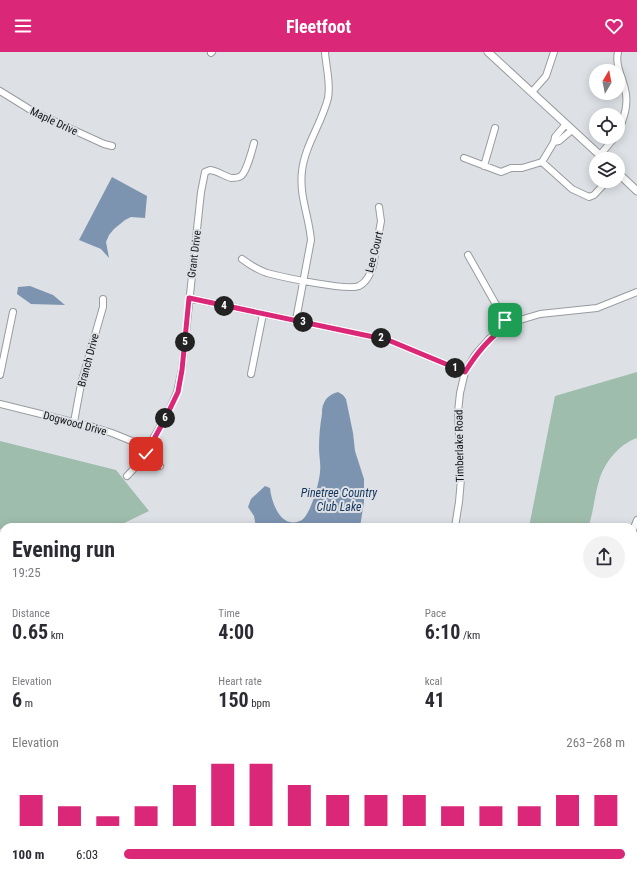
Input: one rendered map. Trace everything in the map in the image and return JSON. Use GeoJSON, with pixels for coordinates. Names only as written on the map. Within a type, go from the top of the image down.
{"type":"FeatureCollection","features":[{"type":"Feature","properties":{"kind":"street"},"geometry":{"type":"LineString","coordinates":[[296,320],[311,240],[310,229],[303,203],[301,180],[306,153],[328,97],[325,52]]}},
{"type":"Feature","properties":{"kind":"street"},"geometry":{"type":"LineString","coordinates":[[488,52],[596,152]]}},
{"type":"Feature","properties":{"kind":"street"},"geometry":{"type":"LineString","coordinates":[[532,92],[546,76],[554,52]]}},
{"type":"Feature","properties":{"kind":"street"},"geometry":{"type":"LineString","coordinates":[[618,52],[618,66],[627,100],[625,111]]}},
{"type":"Feature","properties":{"kind":"street","name":"Maple Drive"},"geometry":{"type":"LineString","coordinates":[[0,91],[40,115],[104,144],[112,146]]}},
{"type":"Feature","properties":{"kind":"street"},"geometry":{"type":"LineString","coordinates":[[464,158],[501,172],[511,168],[522,168],[542,162],[554,142],[555,137],[566,124]]}},
{"type":"Feature","properties":{"kind":"street"},"geometry":{"type":"LineString","coordinates":[[484,166],[495,128]]}},
{"type":"Feature","properties":{"kind":"street"},"geometry":{"type":"LineString","coordinates":[[554,142],[558,141],[572,130]]}},
{"type":"Feature","properties":{"kind":"street","name":"Grant Drive"},"geometry":{"type":"LineString","coordinates":[[147,449],[168,413],[178,392],[182,370],[198,192],[205,172],[210,170],[235,178],[241,176],[254,143]]}},
{"type":"Feature","properties":{"kind":"street"},"geometry":{"type":"LineString","coordinates":[[542,162],[572,189],[589,197],[594,195],[600,188]]}},
{"type":"Feature","properties":{"kind":"street"},"geometry":{"type":"LineString","coordinates":[[625,179],[637,191]]}},
{"type":"Feature","properties":{"kind":"street","name":"Lee Court"},"geometry":{"type":"LineString","coordinates":[[242,259],[266,273],[347,288],[357,287],[365,281],[373,266],[381,221],[379,207]]}},
{"type":"Feature","properties":{"kind":"street"},"geometry":{"type":"LineString","coordinates":[[468,255],[508,324]]}},
{"type":"Feature","properties":{"kind":"street","name":"Timberlake Road"},"geometry":{"type":"LineString","coordinates":[[456,523],[461,479],[458,412],[460,393],[465,372],[475,355],[490,338],[508,324],[540,314],[597,308],[637,292]]}},
{"type":"Feature","properties":{"kind":"street"},"geometry":{"type":"LineString","coordinates":[[189,298],[388,340],[465,372]]}},
{"type":"Feature","properties":{"kind":"street","name":"Branch Drive"},"geometry":{"type":"LineString","coordinates":[[74,422],[81,384],[101,314],[103,299]]}},
{"type":"Feature","properties":{"kind":"street"},"geometry":{"type":"LineString","coordinates":[[0,375],[13,312]]}},
{"type":"Feature","properties":{"kind":"street"},"geometry":{"type":"LineString","coordinates":[[251,374],[263,314]]}},
{"type":"Feature","properties":{"kind":"street","name":"Dogwood Drive"},"geometry":{"type":"LineString","coordinates":[[0,404],[112,433],[139,444],[147,449],[160,466]]}},
{"type":"Feature","properties":{"kind":"street"},"geometry":{"type":"LineString","coordinates":[[127,476],[141,461],[147,449]]}},
{"type":"Feature","properties":{"kind":"green space"},"geometry":{"type":"Polygon","coordinates":[[[637,372],[637,438],[618,449],[608,461],[601,474],[597,487],[589,523],[530,523],[555,396],[637,372]]]}},
{"type":"Feature","properties":{"kind":"green space"},"geometry":{"type":"Polygon","coordinates":[[[0,441],[116,470],[149,511],[124,523],[0,523],[0,441]]]}},
{"type":"Feature","properties":{"kind":"water"},"geometry":{"type":"Polygon","coordinates":[[[112,177],[147,196],[145,218],[131,217],[114,229],[109,235],[106,242],[109,258],[101,249],[79,240],[112,177]]]}},
{"type":"Feature","properties":{"kind":"water"},"geometry":{"type":"Polygon","coordinates":[[[30,286],[53,295],[65,305],[31,304],[17,294],[18,287],[30,286]]]}},
{"type":"Feature","properties":{"kind":"water","name":"Pinetree Country Club Lake"},"geometry":{"type":"Polygon","coordinates":[[[338,392],[346,399],[355,451],[364,479],[364,502],[361,523],[255,523],[254,516],[248,507],[251,499],[265,486],[270,488],[276,509],[282,518],[290,522],[300,521],[308,511],[314,498],[319,477],[319,440],[323,406],[328,397],[338,392]]]}},
{"type":"Feature","properties":{"kind":"route"},"geometry":{"type":"LineString","coordinates":[[146,454],[147,449],[168,413],[178,392],[182,370],[189,298],[388,340],[465,372],[475,355],[490,338],[508,324],[505,320]]}}]}
